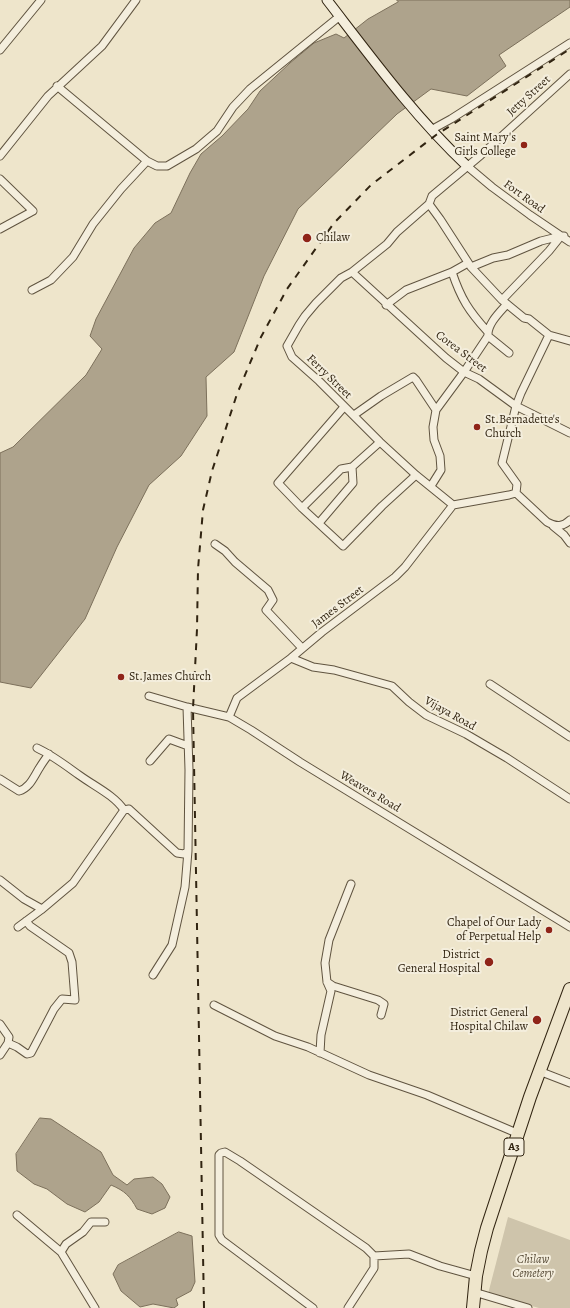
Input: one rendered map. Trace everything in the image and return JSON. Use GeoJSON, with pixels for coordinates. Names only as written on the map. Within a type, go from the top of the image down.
{"type":"FeatureCollection","features":[{"type":"Feature","properties":{"kind":"highway","name":"A3"},"geometry":{"type":"LineString","coordinates":[[472,1308],[476,1276],[487,1228],[539,1071],[570,989]]}},
{"type":"Feature","properties":{"kind":"street"},"geometry":{"type":"LineString","coordinates":[[0,50],[41,0]]}},
{"type":"Feature","properties":{"kind":"street"},"geometry":{"type":"LineString","coordinates":[[0,156],[57,86],[102,46],[136,0]]}},
{"type":"Feature","properties":{"kind":"street"},"geometry":{"type":"LineString","coordinates":[[328,0],[348,28],[413,110],[467,166]]}},
{"type":"Feature","properties":{"kind":"street"},"geometry":{"type":"LineString","coordinates":[[57,86],[147,161],[157,166],[167,166],[196,149],[217,131],[233,107],[250,89],[340,16]]}},
{"type":"Feature","properties":{"kind":"street"},"geometry":{"type":"LineString","coordinates":[[431,130],[451,119],[570,43]]}},
{"type":"Feature","properties":{"kind":"street","name":"Jetty Street"},"geometry":{"type":"LineString","coordinates":[[467,166],[570,74]]}},
{"type":"Feature","properties":{"kind":"street"},"geometry":{"type":"LineString","coordinates":[[32,290],[50,280],[73,257],[93,224],[121,189],[147,161]]}},
{"type":"Feature","properties":{"kind":"street","name":"Ferry Street"},"geometry":{"type":"LineString","coordinates":[[453,505],[416,475],[380,442],[292,357],[288,346],[305,316],[341,278],[352,272],[387,244],[429,204],[432,196],[467,166]]}},
{"type":"Feature","properties":{"kind":"street","name":"Fort Road"},"geometry":{"type":"LineString","coordinates":[[467,166],[492,187],[570,242]]}},
{"type":"Feature","properties":{"kind":"street"},"geometry":{"type":"LineString","coordinates":[[0,179],[33,212],[0,229]]}},
{"type":"Feature","properties":{"kind":"street"},"geometry":{"type":"LineString","coordinates":[[429,204],[469,265],[505,302],[524,318],[529,319],[549,335],[570,341]]}},
{"type":"Feature","properties":{"kind":"street"},"geometry":{"type":"LineString","coordinates":[[431,486],[441,470],[440,456],[434,440],[433,427],[436,410],[464,372],[488,334],[493,321],[505,302],[561,236]]}},
{"type":"Feature","properties":{"kind":"street"},"geometry":{"type":"LineString","coordinates":[[386,305],[406,290],[469,265],[508,255],[541,241],[561,236],[570,237]]}},
{"type":"Feature","properties":{"kind":"street","name":"Corea Street"},"geometry":{"type":"LineString","coordinates":[[352,272],[386,305],[464,372],[479,379],[516,406],[570,433]]}},
{"type":"Feature","properties":{"kind":"street"},"geometry":{"type":"LineString","coordinates":[[452,272],[459,292],[472,314],[488,334],[509,353]]}},
{"type":"Feature","properties":{"kind":"street"},"geometry":{"type":"LineString","coordinates":[[516,493],[517,484],[502,463],[516,406],[549,335]]}},
{"type":"Feature","properties":{"kind":"street"},"geometry":{"type":"LineString","coordinates":[[354,416],[381,396],[413,377],[436,410]]}},
{"type":"Feature","properties":{"kind":"street"},"geometry":{"type":"LineString","coordinates":[[344,406],[278,484],[302,508],[343,546],[382,506],[416,475]]}},
{"type":"Feature","properties":{"kind":"street"},"geometry":{"type":"LineString","coordinates":[[302,508],[340,469],[352,467],[380,442]]}},
{"type":"Feature","properties":{"kind":"street"},"geometry":{"type":"LineString","coordinates":[[319,523],[353,483],[352,467]]}},
{"type":"Feature","properties":{"kind":"street"},"geometry":{"type":"LineString","coordinates":[[453,505],[516,493]]}},
{"type":"Feature","properties":{"kind":"street"},"geometry":{"type":"LineString","coordinates":[[516,493],[547,522],[564,535],[570,543]]}},
{"type":"Feature","properties":{"kind":"street","name":"James Street"},"geometry":{"type":"LineString","coordinates":[[229,717],[237,698],[291,658],[322,632],[384,586],[400,572],[453,505]]}},
{"type":"Feature","properties":{"kind":"street"},"geometry":{"type":"LineString","coordinates":[[553,526],[564,525],[570,520]]}},
{"type":"Feature","properties":{"kind":"street"},"geometry":{"type":"LineString","coordinates":[[215,544],[226,551],[235,562],[268,590],[273,600],[266,610],[302,648]]}},
{"type":"Feature","properties":{"kind":"street","name":"Vijaya Road"},"geometry":{"type":"LineString","coordinates":[[291,658],[312,667],[334,670],[392,686],[408,702],[426,715],[466,734],[507,758],[570,799]]}},
{"type":"Feature","properties":{"kind":"street"},"geometry":{"type":"LineString","coordinates":[[490,684],[570,737]]}},
{"type":"Feature","properties":{"kind":"street","name":"Weavers Road"},"geometry":{"type":"LineString","coordinates":[[150,696],[229,717],[300,762],[570,926]]}},
{"type":"Feature","properties":{"kind":"street"},"geometry":{"type":"LineString","coordinates":[[153,975],[172,946],[185,887],[188,851],[187,707]]}},
{"type":"Feature","properties":{"kind":"street"},"geometry":{"type":"LineString","coordinates":[[150,761],[169,739],[188,746]]}},
{"type":"Feature","properties":{"kind":"street"},"geometry":{"type":"LineString","coordinates":[[37,748],[49,754],[119,803],[124,810]]}},
{"type":"Feature","properties":{"kind":"street"},"geometry":{"type":"LineString","coordinates":[[0,779],[19,790],[24,789],[31,782],[49,754]]}},
{"type":"Feature","properties":{"kind":"street"},"geometry":{"type":"LineString","coordinates":[[124,810],[129,809],[177,853],[184,854],[188,851]]}},
{"type":"Feature","properties":{"kind":"street"},"geometry":{"type":"LineString","coordinates":[[18,926],[73,883],[124,810]]}},
{"type":"Feature","properties":{"kind":"street"},"geometry":{"type":"LineString","coordinates":[[0,880],[24,899],[42,908]]}},
{"type":"Feature","properties":{"kind":"street"},"geometry":{"type":"LineString","coordinates":[[320,1053],[321,1035],[331,991],[327,982],[325,963],[329,940],[351,884]]}},
{"type":"Feature","properties":{"kind":"street"},"geometry":{"type":"LineString","coordinates":[[8,1043],[27,1054],[31,1053],[54,1009],[62,998],[75,1000],[72,962],[69,953],[30,926],[26,920]]}},
{"type":"Feature","properties":{"kind":"street"},"geometry":{"type":"LineString","coordinates":[[327,982],[333,986],[378,1000],[384,1004],[382,1015]]}},
{"type":"Feature","properties":{"kind":"street"},"geometry":{"type":"LineString","coordinates":[[214,1005],[275,1036],[308,1047],[370,1075],[427,1095],[519,1134]]}},
{"type":"Feature","properties":{"kind":"street"},"geometry":{"type":"LineString","coordinates":[[0,1024],[9,1037],[8,1043],[0,1055]]}},
{"type":"Feature","properties":{"kind":"street"},"geometry":{"type":"LineString","coordinates":[[539,1071],[570,1083]]}},
{"type":"Feature","properties":{"kind":"street"},"geometry":{"type":"LineString","coordinates":[[313,1308],[222,1240],[219,1235],[221,1153],[226,1152],[240,1161],[360,1244],[374,1256],[409,1254],[440,1266],[476,1276]]}},
{"type":"Feature","properties":{"kind":"street"},"geometry":{"type":"LineString","coordinates":[[18,1215],[60,1252],[95,1308]]}},
{"type":"Feature","properties":{"kind":"street"},"geometry":{"type":"LineString","coordinates":[[60,1252],[66,1244],[83,1232],[91,1222],[105,1222]]}},
{"type":"Feature","properties":{"kind":"street"},"geometry":{"type":"LineString","coordinates":[[348,1308],[374,1268],[374,1256]]}},
{"type":"Feature","properties":{"kind":"street"},"geometry":{"type":"LineString","coordinates":[[474,1292],[528,1308]]}},
{"type":"Feature","properties":{"kind":"green space","name":"Chilaw Cemetery"},"geometry":{"type":"Polygon","coordinates":[[[508,1217],[570,1240],[570,1308],[539,1308],[488,1294],[508,1217]]]}},
{"type":"Feature","properties":{"kind":"shaded area"},"geometry":{"type":"Polygon","coordinates":[[[397,0],[570,0],[570,7],[499,55],[506,66],[467,96],[431,89],[397,114],[298,209],[264,276],[234,352],[206,377],[207,416],[181,456],[149,485],[117,547],[85,619],[31,688],[0,682],[0,453],[13,447],[86,375],[102,349],[90,336],[96,319],[134,248],[155,223],[171,213],[201,154],[222,136],[248,109],[260,91],[314,43],[336,34],[344,38],[368,19],[398,2],[397,0]]]}},
{"type":"Feature","properties":{"kind":"shaded area"},"geometry":{"type":"Polygon","coordinates":[[[40,1118],[51,1119],[101,1152],[113,1175],[127,1185],[134,1179],[153,1177],[162,1184],[170,1197],[165,1208],[152,1214],[137,1209],[127,1194],[111,1185],[99,1202],[85,1212],[67,1204],[47,1189],[34,1184],[17,1171],[16,1154],[40,1118]]]}},
{"type":"Feature","properties":{"kind":"shaded area"},"geometry":{"type":"Polygon","coordinates":[[[179,1232],[192,1236],[195,1282],[191,1291],[176,1299],[178,1305],[174,1308],[153,1304],[140,1307],[121,1291],[113,1274],[118,1265],[179,1232]]]}},
{"type":"Feature","properties":{"kind":"railway"},"geometry":{"type":"LineString","coordinates":[[204,1308],[193,709],[198,569],[203,510],[212,471],[237,394],[261,337],[287,289],[334,223],[371,185],[436,135],[570,49]]}},
{"type":"Feature","properties":{"kind":"place","name":"Saint Mary's Girls College"},"geometry":{"type":"Point","coordinates":[524,145]}},
{"type":"Feature","properties":{"kind":"place","name":"Chilaw"},"geometry":{"type":"Point","coordinates":[307,238]}},
{"type":"Feature","properties":{"kind":"place","name":"St.Bernadette's Church"},"geometry":{"type":"Point","coordinates":[477,427]}},
{"type":"Feature","properties":{"kind":"place","name":"St.James Church"},"geometry":{"type":"Point","coordinates":[121,677]}},
{"type":"Feature","properties":{"kind":"place","name":"Chapel of Our Lady of Perpetual Help"},"geometry":{"type":"Point","coordinates":[549,930]}},
{"type":"Feature","properties":{"kind":"place","name":"District General Hospital"},"geometry":{"type":"Point","coordinates":[489,962]}},
{"type":"Feature","properties":{"kind":"place","name":"District General Hospital Chilaw"},"geometry":{"type":"Point","coordinates":[537,1020]}}]}
